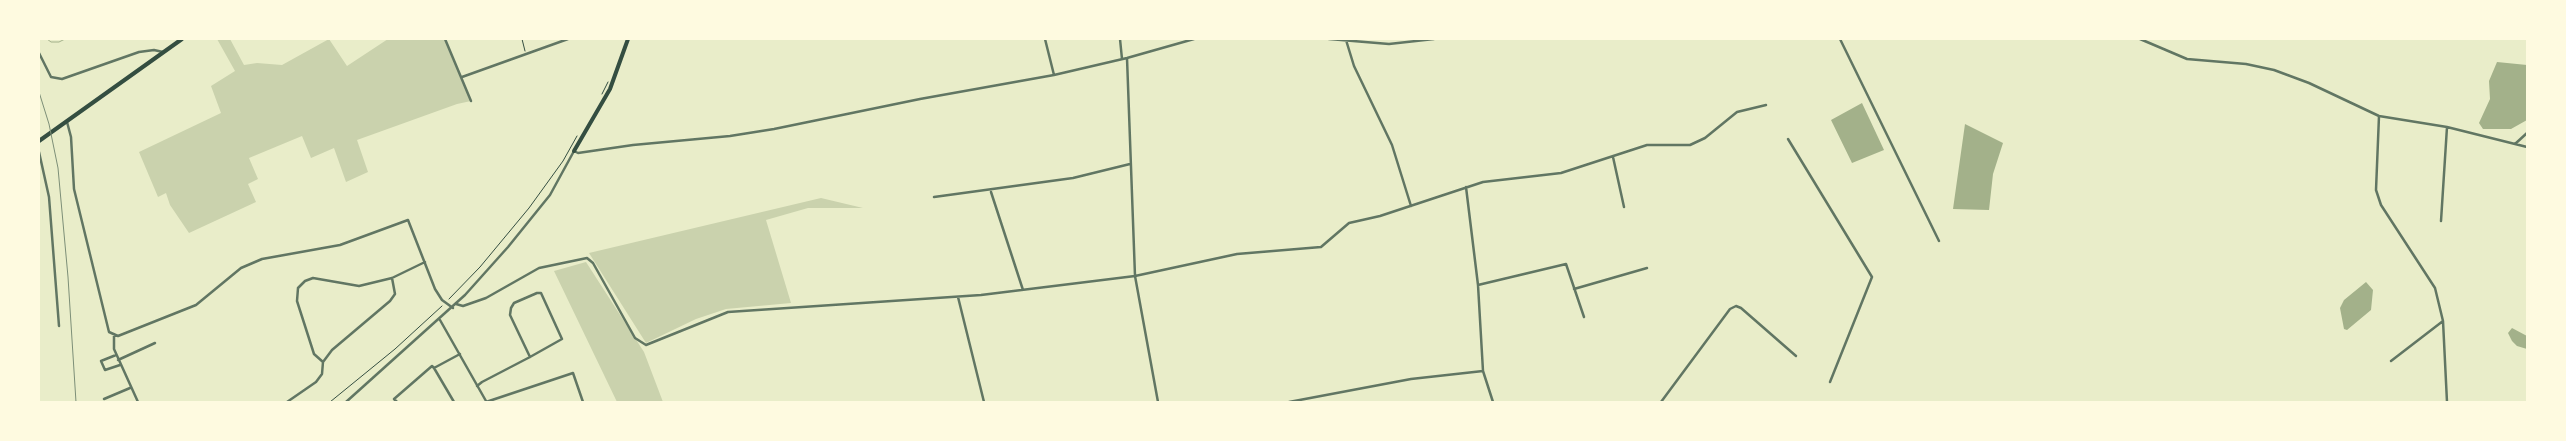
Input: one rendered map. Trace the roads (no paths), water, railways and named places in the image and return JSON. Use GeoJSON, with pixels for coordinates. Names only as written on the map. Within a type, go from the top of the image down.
{"type":"FeatureCollection","features":[{"type":"Feature","properties":{"kind":"main road"},"geometry":{"type":"LineString","coordinates":[[39,140],[182,39]]}},
{"type":"Feature","properties":{"kind":"main road"},"geometry":{"type":"LineString","coordinates":[[574,151],[610,89],[628,39]]}},
{"type":"Feature","properties":{"kind":"street"},"geometry":{"type":"LineString","coordinates":[[445,39],[471,101]]}},
{"type":"Feature","properties":{"kind":"street"},"geometry":{"type":"LineString","coordinates":[[462,77],[568,39]]}},
{"type":"Feature","properties":{"kind":"street"},"geometry":{"type":"LineString","coordinates":[[1045,39],[1054,75]]}},
{"type":"Feature","properties":{"kind":"street"},"geometry":{"type":"LineString","coordinates":[[1120,39],[1122,59]]}},
{"type":"Feature","properties":{"kind":"street"},"geometry":{"type":"LineString","coordinates":[[346,402],[453,308],[545,202],[557,184],[574,151],[578,153],[750,133],[1054,75],[1127,58],[1194,39]]}},
{"type":"Feature","properties":{"kind":"street"},"geometry":{"type":"LineString","coordinates":[[1329,39],[1409,44],[1434,39]]}},
{"type":"Feature","properties":{"kind":"street"},"geometry":{"type":"LineString","coordinates":[[1370,43],[1372,39]]}},
{"type":"Feature","properties":{"kind":"street"},"geometry":{"type":"LineString","coordinates":[[1840,39],[1940,241]]}},
{"type":"Feature","properties":{"kind":"street"},"geometry":{"type":"LineString","coordinates":[[2140,39],[2187,58],[2246,64],[2274,70],[2309,83],[2379,116],[2447,127],[2527,147]]}},
{"type":"Feature","properties":{"kind":"street"},"geometry":{"type":"LineString","coordinates":[[1346,40],[1354,66],[1392,145],[1411,206]]}},
{"type":"Feature","properties":{"kind":"street"},"geometry":{"type":"LineString","coordinates":[[39,53],[51,77],[62,79],[140,52],[154,50],[163,52]]}},
{"type":"Feature","properties":{"kind":"street"},"geometry":{"type":"LineString","coordinates":[[1127,58],[1135,276],[1158,402]]}},
{"type":"Feature","properties":{"kind":"street"},"geometry":{"type":"LineString","coordinates":[[456,304],[464,306],[486,298],[539,268],[587,258],[593,263],[635,338],[646,345],[728,312],[958,297],[1135,276],[1237,254],[1321,247],[1349,223],[1411,206],[1483,182],[1553,175],[1647,145],[1690,145],[1705,138],[1736,112],[1766,104]]}},
{"type":"Feature","properties":{"kind":"street"},"geometry":{"type":"LineString","coordinates":[[2379,116],[2376,190],[2382,205],[2435,288],[2443,321],[2447,402]]}},
{"type":"Feature","properties":{"kind":"street"},"geometry":{"type":"LineString","coordinates":[[67,121],[71,137],[73,176],[77,203],[108,332],[118,336],[196,305],[241,268],[262,259],[340,245],[408,220],[439,296],[453,308]]}},
{"type":"Feature","properties":{"kind":"street"},"geometry":{"type":"LineString","coordinates":[[2441,221],[2447,127]]}},
{"type":"Feature","properties":{"kind":"street"},"geometry":{"type":"LineString","coordinates":[[2515,144],[2527,133]]}},
{"type":"Feature","properties":{"kind":"street"},"geometry":{"type":"LineString","coordinates":[[1788,139],[1872,277],[1830,382]]}},
{"type":"Feature","properties":{"kind":"street"},"geometry":{"type":"LineString","coordinates":[[39,152],[49,197],[59,326]]}},
{"type":"Feature","properties":{"kind":"street"},"geometry":{"type":"LineString","coordinates":[[1613,156],[1624,207]]}},
{"type":"Feature","properties":{"kind":"street"},"geometry":{"type":"LineString","coordinates":[[934,197],[990,191],[1074,178],[1130,164]]}},
{"type":"Feature","properties":{"kind":"street"},"geometry":{"type":"LineString","coordinates":[[1466,187],[1478,285],[1483,371],[1493,402]]}},
{"type":"Feature","properties":{"kind":"street"},"geometry":{"type":"LineString","coordinates":[[990,191],[1023,290]]}},
{"type":"Feature","properties":{"kind":"street"},"geometry":{"type":"LineString","coordinates":[[324,362],[314,354],[297,301],[298,288],[304,281],[313,278],[358,286],[392,278],[425,262]]}},
{"type":"Feature","properties":{"kind":"street"},"geometry":{"type":"LineString","coordinates":[[1478,285],[1566,264],[1584,317]]}},
{"type":"Feature","properties":{"kind":"street"},"geometry":{"type":"LineString","coordinates":[[1574,289],[1647,268]]}},
{"type":"Feature","properties":{"kind":"street"},"geometry":{"type":"LineString","coordinates":[[287,402],[316,382],[322,374],[324,362],[332,350],[362,327],[390,301],[395,294],[392,278]]}},
{"type":"Feature","properties":{"kind":"street"},"geometry":{"type":"LineString","coordinates":[[477,386],[530,357],[562,339],[563,336],[541,293],[514,303],[511,308],[510,315],[530,357]]}},
{"type":"Feature","properties":{"kind":"street"},"geometry":{"type":"LineString","coordinates":[[958,297],[984,402]]}},
{"type":"Feature","properties":{"kind":"street"},"geometry":{"type":"LineString","coordinates":[[1661,402],[1730,309],[1736,306],[1745,311],[1796,356]]}},
{"type":"Feature","properties":{"kind":"street"},"geometry":{"type":"LineString","coordinates":[[440,320],[486,402],[573,373],[584,402]]}},
{"type":"Feature","properties":{"kind":"street"},"geometry":{"type":"LineString","coordinates":[[2391,361],[2443,321]]}},
{"type":"Feature","properties":{"kind":"street"},"geometry":{"type":"LineString","coordinates":[[114,334],[114,350],[138,402]]}},
{"type":"Feature","properties":{"kind":"street"},"geometry":{"type":"LineString","coordinates":[[118,360],[156,343]]}},
{"type":"Feature","properties":{"kind":"street"},"geometry":{"type":"LineString","coordinates":[[397,402],[394,399],[432,366],[434,368],[460,354]]}},
{"type":"Feature","properties":{"kind":"street"},"geometry":{"type":"LineString","coordinates":[[116,355],[101,361],[105,370],[120,365]]}},
{"type":"Feature","properties":{"kind":"street"},"geometry":{"type":"LineString","coordinates":[[434,368],[454,402]]}},
{"type":"Feature","properties":{"kind":"street"},"geometry":{"type":"LineString","coordinates":[[1289,402],[1411,379],[1483,371]]}},
{"type":"Feature","properties":{"kind":"street"},"geometry":{"type":"LineString","coordinates":[[104,399],[130,388]]}},
{"type":"Feature","properties":{"kind":"waterway"},"geometry":{"type":"LineString","coordinates":[[47,39],[51,42],[59,42],[65,39]]}},
{"type":"Feature","properties":{"kind":"railway"},"geometry":{"type":"LineString","coordinates":[[39,92],[49,124],[58,168],[68,277],[76,402]]}}]}
